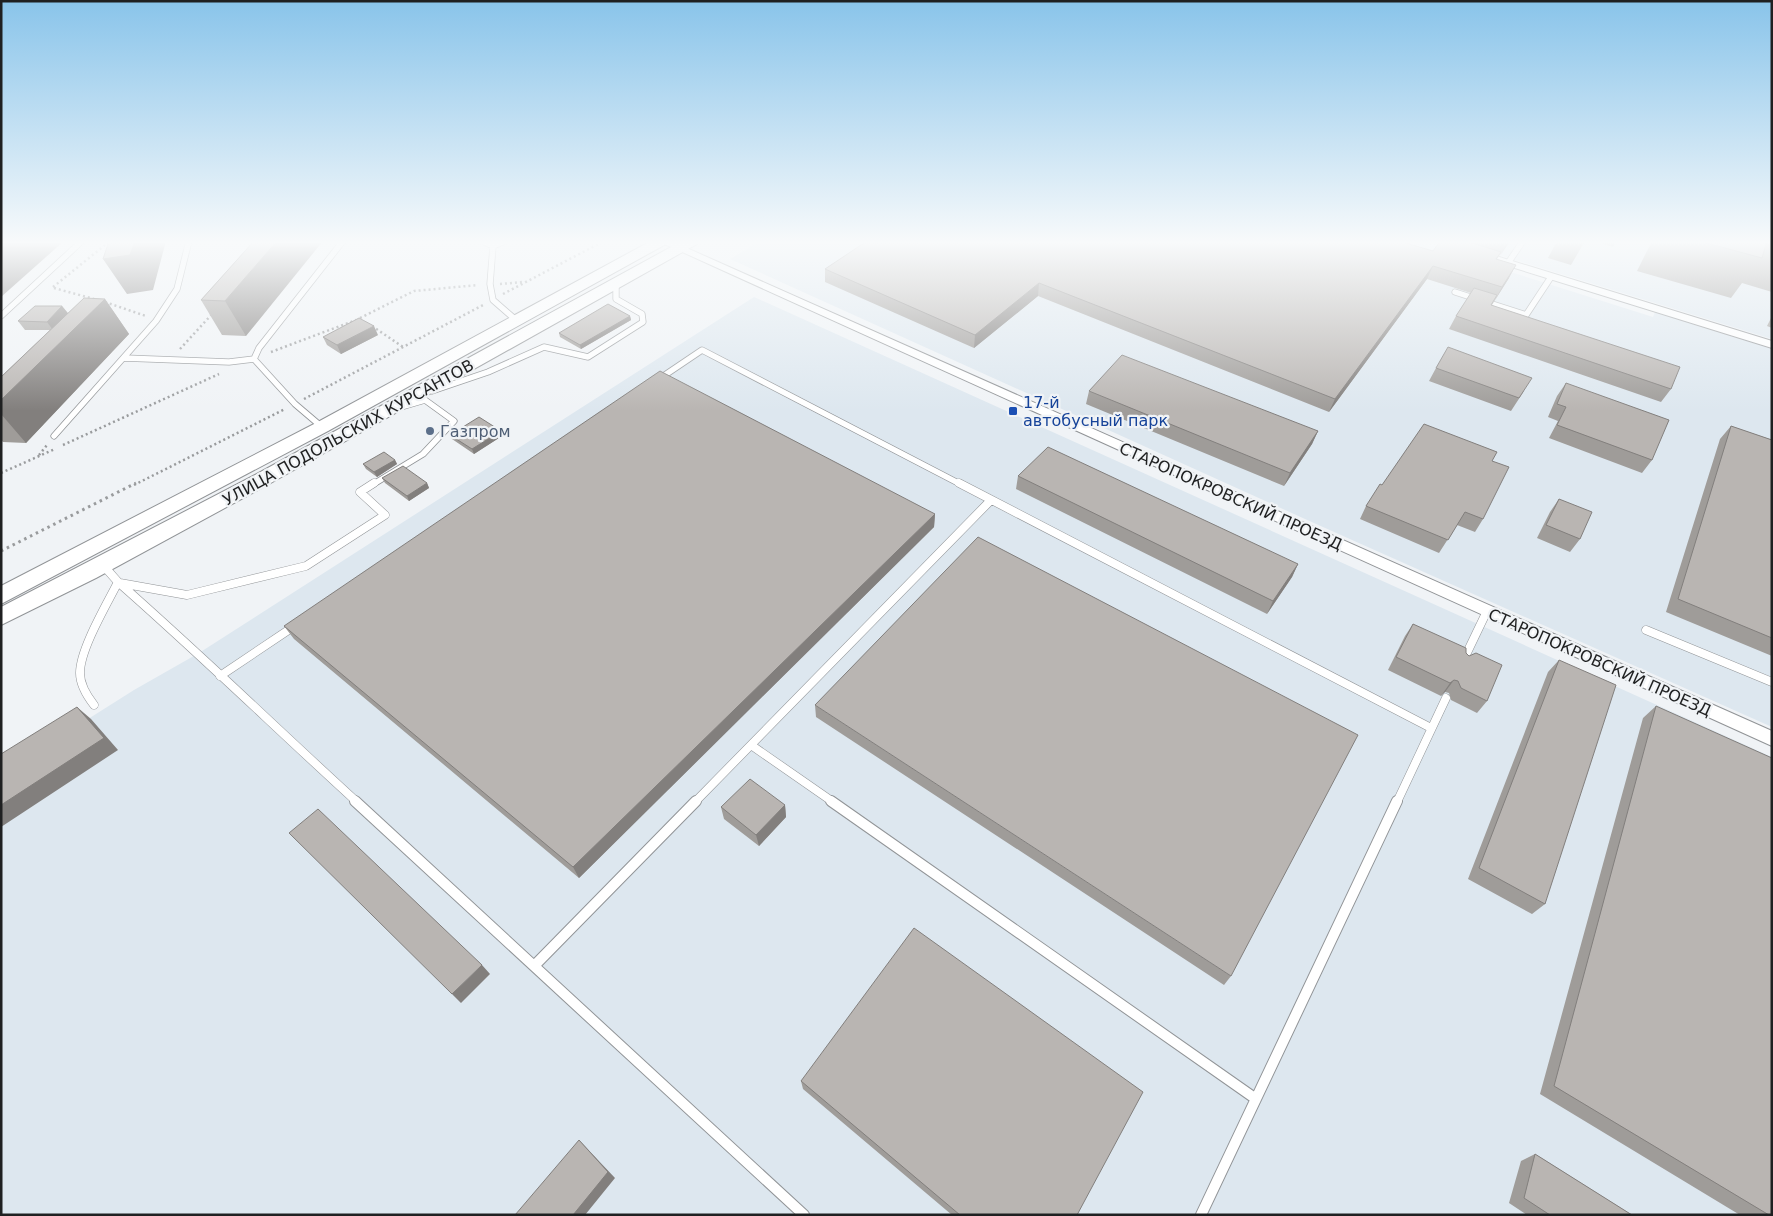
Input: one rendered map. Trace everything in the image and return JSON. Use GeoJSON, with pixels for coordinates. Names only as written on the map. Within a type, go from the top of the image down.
{"type":"FeatureCollection","features":[{"type":"Feature","properties":{"kind":"main road","name":"УЛИЦА ПОДОЛЬСКИХ КУРСАНТОВ"},"geometry":{"type":"LineString","coordinates":[[2,612],[322,427],[557,298]]}},
{"type":"Feature","properties":{"kind":"main road","name":"УЛИЦА ПОДОЛЬСКИХ КУРСАНТОВ"},"geometry":{"type":"LineString","coordinates":[[2,612],[103,565],[412,398],[590,298]]}},
{"type":"Feature","properties":{"kind":"street","name":"СТАРОПОКРОВСКИЙ ПРОЕЗД"},"geometry":{"type":"LineString","coordinates":[[802,298],[1487,611],[1772,739]]}},
{"type":"Feature","properties":{"kind":"street"},"geometry":{"type":"LineString","coordinates":[[1618,298],[1772,345]]}},
{"type":"Feature","properties":{"kind":"lane"},"geometry":{"type":"LineString","coordinates":[[1,316],[20,298]]}},
{"type":"Feature","properties":{"kind":"lane"},"geometry":{"type":"LineString","coordinates":[[54,436],[156,321],[171,298]]}},
{"type":"Feature","properties":{"kind":"lane"},"geometry":{"type":"LineString","coordinates":[[254,359],[259,348],[298,298]]}},
{"type":"Feature","properties":{"kind":"lane"},"geometry":{"type":"LineString","coordinates":[[412,398],[488,372],[544,347],[588,357],[643,322],[642,314],[616,298]]}},
{"type":"Feature","properties":{"kind":"lane"},"geometry":{"type":"LineString","coordinates":[[1473,298],[1526,315],[1537,298]]}},
{"type":"Feature","properties":{"kind":"lane"},"geometry":{"type":"LineString","coordinates":[[493,300],[516,320]]}},
{"type":"Feature","properties":{"kind":"lane"},"geometry":{"type":"LineString","coordinates":[[653,384],[702,350],[1431,728]]}},
{"type":"Feature","properties":{"kind":"lane"},"geometry":{"type":"LineString","coordinates":[[124,358],[230,362],[254,359]]}},
{"type":"Feature","properties":{"kind":"lane"},"geometry":{"type":"LineString","coordinates":[[254,359],[296,404],[322,427]]}},
{"type":"Feature","properties":{"kind":"lane"},"geometry":{"type":"LineString","coordinates":[[118,582],[187,595],[306,566],[385,515],[360,492],[423,454],[454,421],[425,400],[382,414]]}},
{"type":"Feature","properties":{"kind":"lane"},"geometry":{"type":"LineString","coordinates":[[534,966],[991,500]]}},
{"type":"Feature","properties":{"kind":"lane"},"geometry":{"type":"LineString","coordinates":[[103,565],[118,582],[199,653],[220,676],[804,1215]]}},
{"type":"Feature","properties":{"kind":"lane"},"geometry":{"type":"LineString","coordinates":[[94,705],[84,690],[79,671],[99,619],[118,582]]}},
{"type":"Feature","properties":{"kind":"lane"},"geometry":{"type":"LineString","coordinates":[[1462,663],[1487,611]]}},
{"type":"Feature","properties":{"kind":"lane"},"geometry":{"type":"LineString","coordinates":[[220,676],[301,621]]}},
{"type":"Feature","properties":{"kind":"lane"},"geometry":{"type":"LineString","coordinates":[[1646,630],[1772,682]]}},
{"type":"Feature","properties":{"kind":"lane"},"geometry":{"type":"LineString","coordinates":[[1201,1215],[1446,698]]}},
{"type":"Feature","properties":{"kind":"lane"},"geometry":{"type":"LineString","coordinates":[[751,745],[1256,1099]]}},
{"type":"Feature","properties":{"kind":"path"},"geometry":{"type":"LineString","coordinates":[[84,298],[156,321]]}},
{"type":"Feature","properties":{"kind":"path"},"geometry":{"type":"LineString","coordinates":[[254,359],[360,318],[401,298]]}},
{"type":"Feature","properties":{"kind":"path"},"geometry":{"type":"LineString","coordinates":[[1,551],[296,404],[497,298]]}},
{"type":"Feature","properties":{"kind":"path"},"geometry":{"type":"LineString","coordinates":[[170,359],[215,311]]}},
{"type":"Feature","properties":{"kind":"path"},"geometry":{"type":"LineString","coordinates":[[360,318],[403,347]]}},
{"type":"Feature","properties":{"kind":"path"},"geometry":{"type":"LineString","coordinates":[[1,472],[227,371]]}},
{"type":"Feature","properties":{"kind":"shaded area"},"geometry":{"type":"Polygon","coordinates":[[[753,298],[756,298],[1772,757],[1772,1215],[1,1215],[1,774],[134,690],[199,653],[753,298]]]}},
{"type":"Feature","properties":{"kind":"shaded area"},"geometry":{"type":"Polygon","coordinates":[[[816,298],[1592,298],[1653,317],[1655,312],[1772,349],[1772,727],[816,298]]]}},
{"type":"Feature","properties":{"kind":"shaded area"},"geometry":{"type":"Polygon","coordinates":[[[1638,298],[1772,298],[1772,339],[1638,298]]]}},
{"type":"Feature","properties":{"kind":"building"},"geometry":{"type":"Polygon","coordinates":[[[84,298],[105,299],[1,400],[1,377],[84,298]]]}},
{"type":"Feature","properties":{"kind":"building"},"geometry":{"type":"Polygon","coordinates":[[[203,298],[228,298],[225,301],[201,300],[203,298]]]}},
{"type":"Feature","properties":{"kind":"building"},"geometry":{"type":"Polygon","coordinates":[[[890,298],[1021,298],[975,335],[890,298]]]}},
{"type":"Feature","properties":{"kind":"building"},"geometry":{"type":"Polygon","coordinates":[[[1077,298],[1410,298],[1335,399],[1077,298]]]}},
{"type":"Feature","properties":{"kind":"building"},"geometry":{"type":"Polygon","coordinates":[[[1468,298],[1495,298],[1491,305],[1680,367],[1671,389],[1456,316],[1468,298]]]}},
{"type":"Feature","properties":{"kind":"building"},"geometry":{"type":"Polygon","coordinates":[[[608,304],[630,316],[580,345],[559,333],[608,304]]]}},
{"type":"Feature","properties":{"kind":"building"},"geometry":{"type":"Polygon","coordinates":[[[35,306],[62,306],[47,322],[18,321],[35,306]]]}},
{"type":"Feature","properties":{"kind":"building"},"geometry":{"type":"Polygon","coordinates":[[[359,318],[374,326],[337,345],[323,337],[359,318]]]}},
{"type":"Feature","properties":{"kind":"building"},"geometry":{"type":"Polygon","coordinates":[[[1448,347],[1532,378],[1519,398],[1436,368],[1448,347]]]}},
{"type":"Feature","properties":{"kind":"building"},"geometry":{"type":"Polygon","coordinates":[[[1122,355],[1318,431],[1290,473],[1089,391],[1122,355]]]}},
{"type":"Feature","properties":{"kind":"building"},"geometry":{"type":"Polygon","coordinates":[[[660,371],[935,514],[573,867],[284,626],[660,371]]]}},
{"type":"Feature","properties":{"kind":"building"},"geometry":{"type":"Polygon","coordinates":[[[1566,383],[1669,420],[1652,460],[1557,425],[1566,407],[1557,404],[1566,383]]]}},
{"type":"Feature","properties":{"kind":"building"},"geometry":{"type":"Polygon","coordinates":[[[479,417],[501,431],[472,449],[450,435],[479,417]]]}},
{"type":"Feature","properties":{"kind":"building"},"geometry":{"type":"Polygon","coordinates":[[[1424,424],[1497,452],[1492,461],[1509,467],[1483,519],[1465,512],[1448,540],[1366,506],[1424,424]]]}},
{"type":"Feature","properties":{"kind":"building"},"geometry":{"type":"Polygon","coordinates":[[[1731,426],[1772,440],[1772,638],[1678,599],[1731,426]]]}},
{"type":"Feature","properties":{"kind":"building"},"geometry":{"type":"Polygon","coordinates":[[[1048,447],[1298,564],[1273,601],[1018,476],[1048,447]]]}},
{"type":"Feature","properties":{"kind":"building"},"geometry":{"type":"Polygon","coordinates":[[[384,452],[395,460],[374,472],[363,464],[384,452]]]}},
{"type":"Feature","properties":{"kind":"building"},"geometry":{"type":"Polygon","coordinates":[[[403,466],[427,483],[407,496],[382,478],[403,466]]]}},
{"type":"Feature","properties":{"kind":"building"},"geometry":{"type":"Polygon","coordinates":[[[1559,499],[1592,512],[1580,539],[1546,525],[1559,499]]]}},
{"type":"Feature","properties":{"kind":"building"},"geometry":{"type":"Polygon","coordinates":[[[978,537],[1358,735],[1231,976],[815,705],[978,537]]]}},
{"type":"Feature","properties":{"kind":"building"},"geometry":{"type":"Polygon","coordinates":[[[1413,624],[1466,648],[1466,653],[1469,656],[1476,653],[1502,665],[1487,701],[1461,688],[1458,681],[1454,680],[1450,683],[1396,657],[1413,624]]]}},
{"type":"Feature","properties":{"kind":"building"},"geometry":{"type":"Polygon","coordinates":[[[1559,660],[1616,685],[1545,904],[1479,868],[1559,660]]]}},
{"type":"Feature","properties":{"kind":"building"},"geometry":{"type":"Polygon","coordinates":[[[1656,706],[1772,758],[1772,1215],[1769,1215],[1554,1086],[1656,706]]]}},
{"type":"Feature","properties":{"kind":"building"},"geometry":{"type":"Polygon","coordinates":[[[77,707],[104,738],[1,805],[1,754],[77,707]]]}},
{"type":"Feature","properties":{"kind":"building"},"geometry":{"type":"Polygon","coordinates":[[[750,779],[785,805],[756,835],[721,807],[750,779]]]}},
{"type":"Feature","properties":{"kind":"building"},"geometry":{"type":"Polygon","coordinates":[[[318,809],[482,965],[452,994],[289,833],[318,809]]]}},
{"type":"Feature","properties":{"kind":"building"},"geometry":{"type":"Polygon","coordinates":[[[914,928],[1143,1092],[1077,1215],[960,1215],[801,1081],[914,928]]]}},
{"type":"Feature","properties":{"kind":"building"},"geometry":{"type":"Polygon","coordinates":[[[579,1140],[608,1172],[573,1215],[515,1215],[579,1140]]]}},
{"type":"Feature","properties":{"kind":"building"},"geometry":{"type":"Polygon","coordinates":[[[1535,1154],[1632,1215],[1550,1215],[1524,1198],[1535,1154]]]}},
{"type":"Feature","properties":{"kind":"place","name":"17-й автобусный парк"},"geometry":{"type":"Point","coordinates":[1013,411]}},
{"type":"Feature","properties":{"kind":"place","name":"Газпром"},"geometry":{"type":"Point","coordinates":[430,431]}}]}
